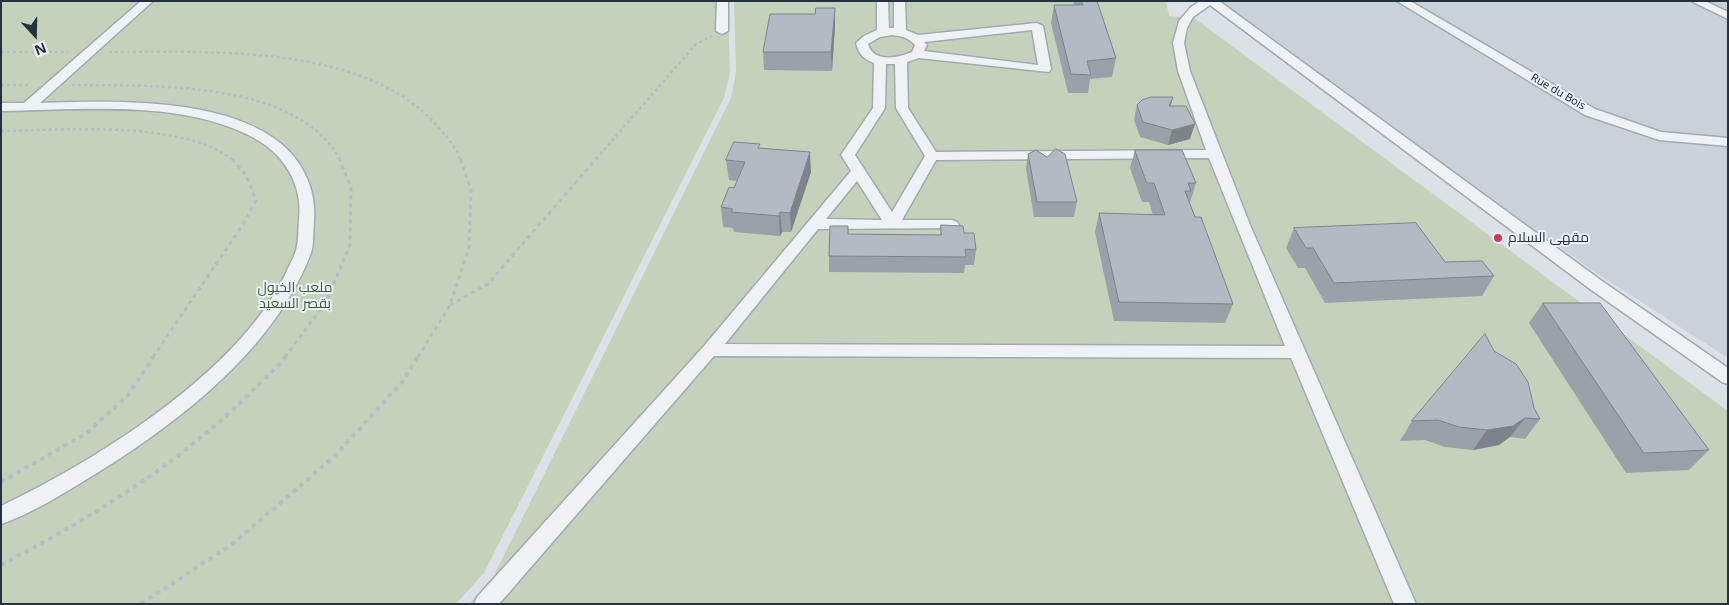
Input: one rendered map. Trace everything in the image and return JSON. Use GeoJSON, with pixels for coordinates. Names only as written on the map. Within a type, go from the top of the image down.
{"type":"FeatureCollection","features":[{"type":"Feature","properties":{"kind":"street"},"geometry":{"type":"LineString","coordinates":[[28,108],[148,1]]}},
{"type":"Feature","properties":{"kind":"street"},"geometry":{"type":"LineString","coordinates":[[722,31],[723,1]]}},
{"type":"Feature","properties":{"kind":"street"},"geometry":{"type":"LineString","coordinates":[[882,1],[883,32]]}},
{"type":"Feature","properties":{"kind":"street"},"geometry":{"type":"LineString","coordinates":[[899,1],[900,32]]}},
{"type":"Feature","properties":{"kind":"street"},"geometry":{"type":"LineString","coordinates":[[1208,1],[1194,8],[1188,15],[1179,35],[1179,52],[1214,154],[1296,352],[1405,604]]}},
{"type":"Feature","properties":{"kind":"street"},"geometry":{"type":"LineString","coordinates":[[1212,1],[1596,285],[1728,377]]}},
{"type":"Feature","properties":{"kind":"street","name":"Rue du Bois"},"geometry":{"type":"LineString","coordinates":[[1402,1],[1590,112],[1659,136],[1685,140],[1728,142]]}},
{"type":"Feature","properties":{"kind":"street"},"geometry":{"type":"LineString","coordinates":[[1696,1],[1728,16]]}},
{"type":"Feature","properties":{"kind":"street"},"geometry":{"type":"LineString","coordinates":[[883,32],[900,32],[918,40],[921,45],[917,54],[901,60],[880,60],[867,54],[863,49],[862,44],[867,38],[883,32]]}},
{"type":"Feature","properties":{"kind":"street"},"geometry":{"type":"LineString","coordinates":[[880,60],[879,108],[848,155],[892,224]]}},
{"type":"Feature","properties":{"kind":"street"},"geometry":{"type":"LineString","coordinates":[[901,60],[902,108],[932,156]]}},
{"type":"Feature","properties":{"kind":"street"},"geometry":{"type":"LineString","coordinates":[[1,107],[130,108],[180,112],[224,121],[259,135],[288,157],[305,185],[310,218],[301,260],[279,301],[237,354],[183,403],[107,458],[1,516]]}},
{"type":"Feature","properties":{"kind":"street"},"geometry":{"type":"LineString","coordinates":[[879,108],[902,108]]}},
{"type":"Feature","properties":{"kind":"street"},"geometry":{"type":"LineString","coordinates":[[932,156],[1214,154]]}},
{"type":"Feature","properties":{"kind":"street"},"geometry":{"type":"LineString","coordinates":[[892,224],[932,156]]}},
{"type":"Feature","properties":{"kind":"street"},"geometry":{"type":"LineString","coordinates":[[485,604],[710,350],[858,171]]}},
{"type":"Feature","properties":{"kind":"street"},"geometry":{"type":"LineString","coordinates":[[816,224],[952,225]]}},
{"type":"Feature","properties":{"kind":"street"},"geometry":{"type":"LineString","coordinates":[[710,350],[1296,352]]}},
{"type":"Feature","properties":{"kind":"lane"},"geometry":{"type":"LineString","coordinates":[[917,54],[1045,69],[1037,26],[918,40]]}},
{"type":"Feature","properties":{"kind":"path"},"geometry":{"type":"LineString","coordinates":[[450,305],[488,284],[696,44],[722,31]]}},
{"type":"Feature","properties":{"kind":"path"},"geometry":{"type":"LineString","coordinates":[[1,85],[147,86],[203,90],[253,100],[293,116],[326,140],[348,171],[356,208],[348,256],[325,304],[279,366],[218,425],[128,492],[25,554],[1,565]]}},
{"type":"Feature","properties":{"kind":"path"},"geometry":{"type":"LineString","coordinates":[[1,131],[113,131],[158,134],[198,143],[228,156],[248,177],[256,200],[244,223],[128,395],[87,433],[1,482]]}},
{"type":"Feature","properties":{"kind":"shaded area"},"geometry":{"type":"Polygon","coordinates":[[[1219,1],[1728,1],[1728,358],[1595,272],[1299,64],[1219,1]]]}},
{"type":"Feature","properties":{"kind":"green space","name":"ملعب الخيول بقصر السعيد"},"geometry":{"type":"Polygon","coordinates":[[[1,1],[728,1],[730,73],[724,98],[484,573],[456,604],[1,604],[1,1]]]}},
{"type":"Feature","properties":{"kind":"green space"},"geometry":{"type":"Polygon","coordinates":[[[734,1],[1166,1],[1169,16],[1194,18],[1728,411],[1728,604],[469,604],[493,577],[731,98],[736,72],[734,1]]]}},
{"type":"Feature","properties":{"kind":"building"},"geometry":{"type":"Polygon","coordinates":[[[1081,1],[1097,1],[1116,58],[1087,61],[1091,75],[1071,74],[1054,5],[1083,5],[1081,1]]]}},
{"type":"Feature","properties":{"kind":"building"},"geometry":{"type":"Polygon","coordinates":[[[816,8],[835,8],[831,52],[763,52],[770,14],[815,14],[816,8]]]}},
{"type":"Feature","properties":{"kind":"building"},"geometry":{"type":"Polygon","coordinates":[[[1151,97],[1173,97],[1169,106],[1186,106],[1195,124],[1172,130],[1143,122],[1137,105],[1142,100],[1151,97]]]}},
{"type":"Feature","properties":{"kind":"building"},"geometry":{"type":"Polygon","coordinates":[[[734,142],[760,144],[758,148],[810,152],[790,213],[780,212],[779,216],[731,212],[733,209],[721,207],[729,187],[734,188],[745,162],[726,160],[734,142]]]}},
{"type":"Feature","properties":{"kind":"building"},"geometry":{"type":"Polygon","coordinates":[[[1056,149],[1065,154],[1077,202],[1037,202],[1028,154],[1036,150],[1047,157],[1056,149]]]}},
{"type":"Feature","properties":{"kind":"building"},"geometry":{"type":"Polygon","coordinates":[[[1135,150],[1182,150],[1196,183],[1188,183],[1191,191],[1185,191],[1195,217],[1201,217],[1233,304],[1119,302],[1099,213],[1165,215],[1154,183],[1147,183],[1135,150]]]}},
{"type":"Feature","properties":{"kind":"building"},"geometry":{"type":"Polygon","coordinates":[[[1416,223],[1445,262],[1482,261],[1494,276],[1334,283],[1313,248],[1306,248],[1294,228],[1416,223]]]}},
{"type":"Feature","properties":{"kind":"building"},"geometry":{"type":"Polygon","coordinates":[[[941,225],[963,226],[964,233],[974,233],[976,250],[965,249],[966,257],[829,256],[830,226],[848,226],[848,234],[941,235],[941,225]]]}},
{"type":"Feature","properties":{"kind":"building"},"geometry":{"type":"Polygon","coordinates":[[[1543,303],[1600,303],[1709,450],[1644,453],[1543,303]]]}},
{"type":"Feature","properties":{"kind":"building"},"geometry":{"type":"Polygon","coordinates":[[[1485,334],[1494,351],[1516,364],[1528,382],[1534,408],[1540,419],[1525,418],[1513,426],[1487,430],[1459,427],[1438,420],[1412,421],[1485,334]]]}},
{"type":"Feature","properties":{"kind":"place","name":"مقهى السلام"},"geometry":{"type":"Point","coordinates":[1498,238]}}]}
